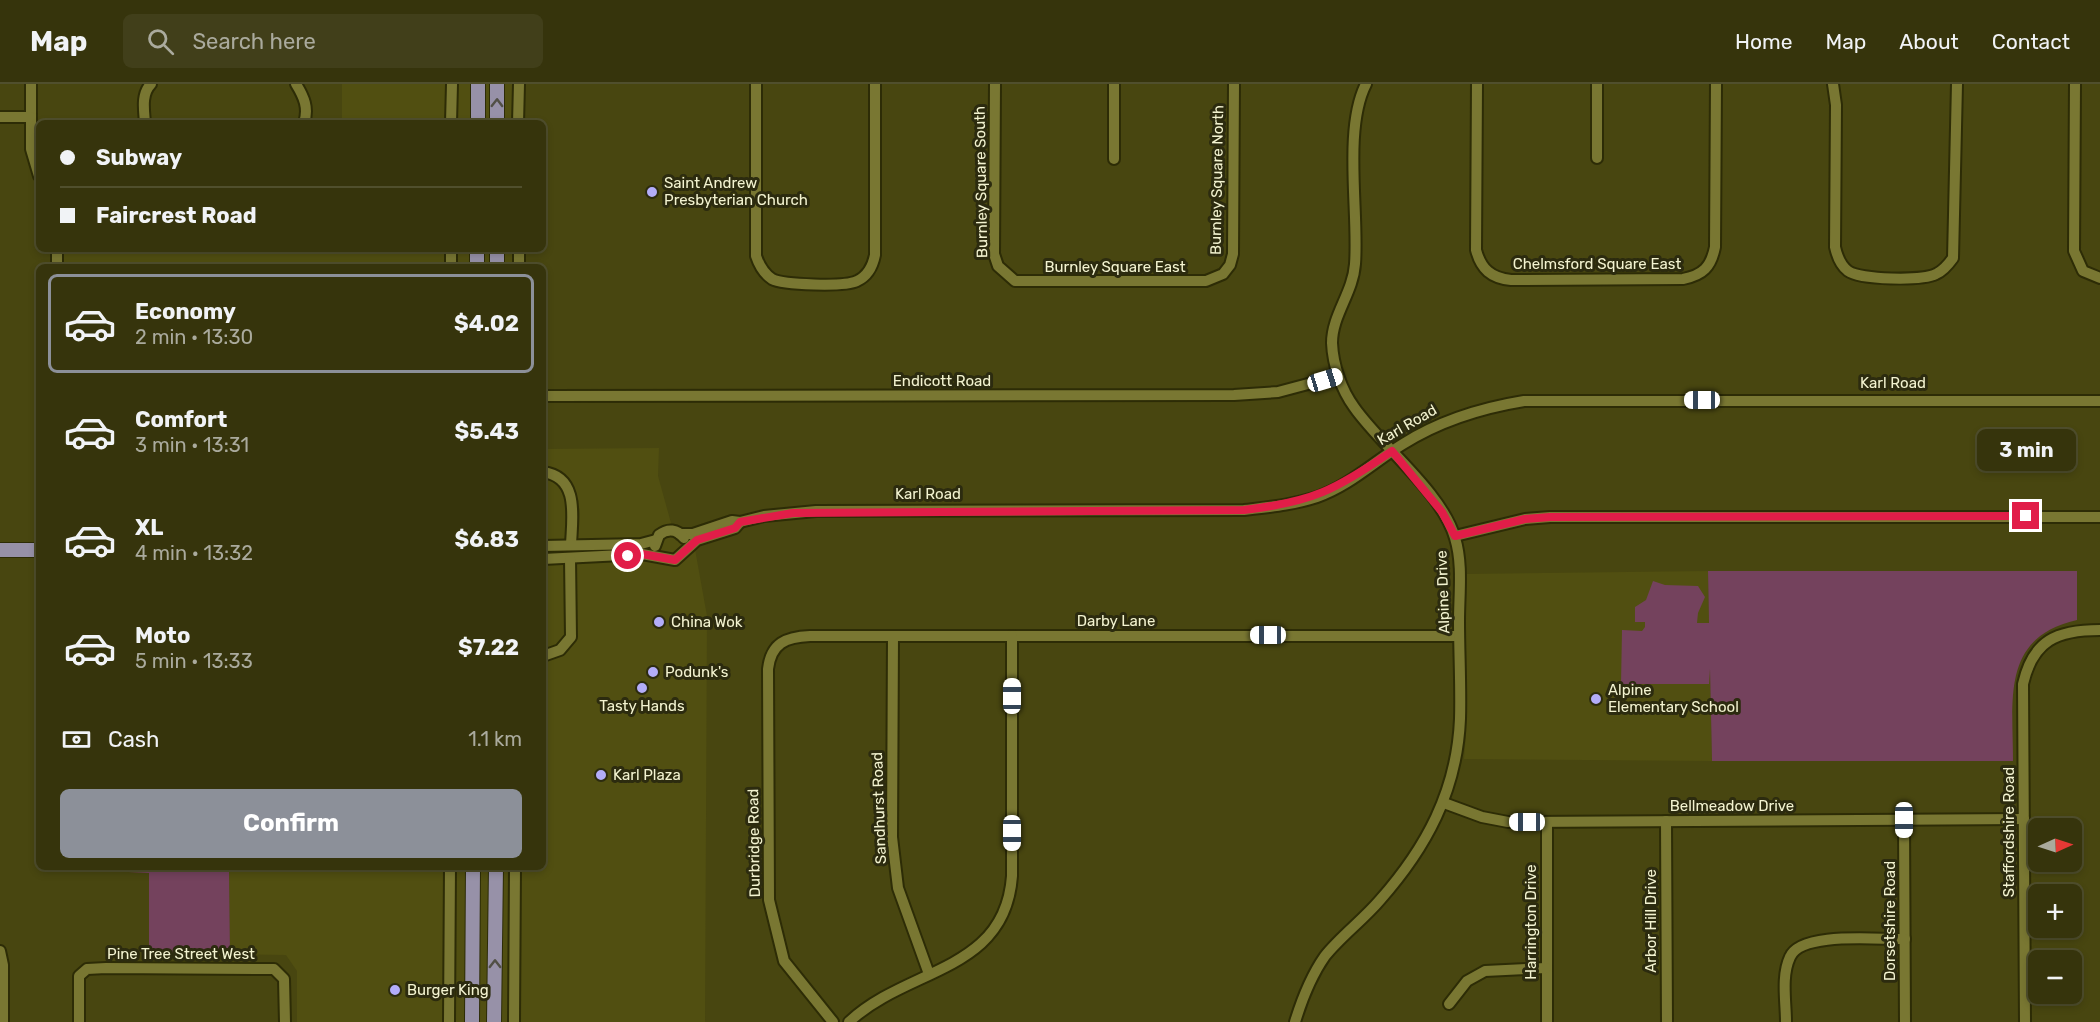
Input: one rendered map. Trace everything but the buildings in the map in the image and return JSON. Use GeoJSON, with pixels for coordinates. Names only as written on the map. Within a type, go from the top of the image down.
{"type":"FeatureCollection","features":[{"type":"Feature","properties":{"kind":"main road"},"geometry":{"type":"LineString","coordinates":[[478,84],[478,120]]}},
{"type":"Feature","properties":{"kind":"main road"},"geometry":{"type":"LineString","coordinates":[[497,84],[497,120]]}},
{"type":"Feature","properties":{"kind":"main road"},"geometry":{"type":"LineString","coordinates":[[0,550],[36,550]]}},
{"type":"Feature","properties":{"kind":"main road"},"geometry":{"type":"LineString","coordinates":[[472,1022],[473,870]]}},
{"type":"Feature","properties":{"kind":"main road"},"geometry":{"type":"LineString","coordinates":[[494,1022],[495,870]]}},
{"type":"Feature","properties":{"kind":"street"},"geometry":{"type":"LineString","coordinates":[[32,84],[31,149],[36,166]]}},
{"type":"Feature","properties":{"kind":"street"},"geometry":{"type":"LineString","coordinates":[[144,119],[144,102],[147,89],[151,84]]}},
{"type":"Feature","properties":{"kind":"street"},"geometry":{"type":"LineString","coordinates":[[296,84],[304,98],[307,114],[305,120]]}},
{"type":"Feature","properties":{"kind":"street"},"geometry":{"type":"LineString","coordinates":[[452,84],[452,120]]}},
{"type":"Feature","properties":{"kind":"street"},"geometry":{"type":"LineString","coordinates":[[518,120],[519,84]]}},
{"type":"Feature","properties":{"kind":"street"},"geometry":{"type":"LineString","coordinates":[[756,84],[756,256],[766,274],[784,282],[844,284],[857,281],[867,273],[873,265],[875,255],[875,84]]}},
{"type":"Feature","properties":{"kind":"street","name":"Burnley Square South"},"geometry":{"type":"LineString","coordinates":[[995,84],[994,254],[998,266],[1006,276]]}},
{"type":"Feature","properties":{"kind":"street"},"geometry":{"type":"LineString","coordinates":[[1114,84],[1114,159]]}},
{"type":"Feature","properties":{"kind":"street","name":"Burnley Square North"},"geometry":{"type":"LineString","coordinates":[[1223,274],[1230,265],[1233,254],[1234,84]]}},
{"type":"Feature","properties":{"kind":"street","name":"Alpine Drive"},"geometry":{"type":"LineString","coordinates":[[1294,1022],[1311,980],[1326,956],[1378,903],[1416,856],[1444,803],[1454,768],[1460,721],[1460,566],[1455,536],[1442,512],[1353,406],[1338,376],[1332,345],[1333,327],[1348,295],[1355,267],[1355,121],[1366,84]]}},
{"type":"Feature","properties":{"kind":"street","name":"Chelmsford Square East"},"geometry":{"type":"LineString","coordinates":[[1477,84],[1476,250],[1479,262],[1488,273],[1499,279],[1511,280],[1683,279],[1706,270],[1713,259],[1716,247],[1716,84]]}},
{"type":"Feature","properties":{"kind":"street"},"geometry":{"type":"LineString","coordinates":[[1597,84],[1597,158]]}},
{"type":"Feature","properties":{"kind":"street"},"geometry":{"type":"LineString","coordinates":[[1833,84],[1836,105],[1835,247],[1838,260],[1846,270],[1864,277],[1925,277],[1936,274],[1953,258],[1957,84]]}},
{"type":"Feature","properties":{"kind":"street"},"geometry":{"type":"LineString","coordinates":[[2075,84],[2074,251],[2083,271],[2100,278]]}},
{"type":"Feature","properties":{"kind":"street"},"geometry":{"type":"LineString","coordinates":[[0,117],[31,117]]}},
{"type":"Feature","properties":{"kind":"street","name":"Burnley Square East"},"geometry":{"type":"LineString","coordinates":[[1006,276],[1024,282],[1116,282],[1206,281],[1223,274]]}},
{"type":"Feature","properties":{"kind":"street","name":"Endicott Road"},"geometry":{"type":"LineString","coordinates":[[546,396],[1234,395],[1278,392],[1338,376]]}},
{"type":"Feature","properties":{"kind":"street","name":"Karl Road"},"geometry":{"type":"LineString","coordinates":[[680,534],[693,534],[732,520],[740,522],[764,516],[816,511],[1244,510],[1284,506],[1318,496],[1352,479],[1392,451],[1457,416],[1524,400],[2100,401]]}},
{"type":"Feature","properties":{"kind":"street"},"geometry":{"type":"LineString","coordinates":[[546,473],[561,478],[568,488],[572,500],[571,545]]}},
{"type":"Feature","properties":{"kind":"street"},"geometry":{"type":"LineString","coordinates":[[1455,536],[1525,519],[1550,517],[2100,517]]}},
{"type":"Feature","properties":{"kind":"street","name":"Karl Road"},"geometry":{"type":"LineString","coordinates":[[685,550],[697,540],[735,528],[740,522]]}},
{"type":"Feature","properties":{"kind":"street"},"geometry":{"type":"LineString","coordinates":[[546,546],[641,544],[656,540],[668,530],[680,534],[685,540],[685,550],[675,560],[642,554],[546,559]]}},
{"type":"Feature","properties":{"kind":"street"},"geometry":{"type":"LineString","coordinates":[[656,540],[655,549],[661,558]]}},
{"type":"Feature","properties":{"kind":"street"},"geometry":{"type":"LineString","coordinates":[[546,655],[560,650],[571,637],[570,558]]}},
{"type":"Feature","properties":{"kind":"street","name":"Staffordshire Road"},"geometry":{"type":"LineString","coordinates":[[2025,1022],[2023,684],[2027,666],[2040,646],[2059,634],[2100,630]]}},
{"type":"Feature","properties":{"kind":"street","name":"Darby Lane"},"geometry":{"type":"LineString","coordinates":[[776,646],[795,636],[1460,636]]}},
{"type":"Feature","properties":{"kind":"street","name":"Sandhurst Road"},"geometry":{"type":"LineString","coordinates":[[893,636],[893,848],[898,888],[929,974]]}},
{"type":"Feature","properties":{"kind":"street"},"geometry":{"type":"LineString","coordinates":[[849,1022],[893,990],[958,963],[986,941],[999,927],[1011,894],[1012,636]]}},
{"type":"Feature","properties":{"kind":"street","name":"Durbridge Road"},"geometry":{"type":"LineString","coordinates":[[776,646],[770,657],[768,669],[769,900],[784,961],[833,1022]]}},
{"type":"Feature","properties":{"kind":"street","name":"Bellmeadow Drive"},"geometry":{"type":"LineString","coordinates":[[1444,803],[1482,817],[1508,822],[2024,819]]}},
{"type":"Feature","properties":{"kind":"street","name":"Dorsetshire Road"},"geometry":{"type":"LineString","coordinates":[[1904,820],[1905,1022]]}},
{"type":"Feature","properties":{"kind":"street","name":"Arbor Hill Drive"},"geometry":{"type":"LineString","coordinates":[[1666,821],[1666,1022]]}},
{"type":"Feature","properties":{"kind":"street","name":"Harrington Drive"},"geometry":{"type":"LineString","coordinates":[[1547,822],[1547,1022]]}},
{"type":"Feature","properties":{"kind":"street"},"geometry":{"type":"LineString","coordinates":[[449,1022],[450,870]]}},
{"type":"Feature","properties":{"kind":"street"},"geometry":{"type":"LineString","coordinates":[[514,1022],[515,870]]}},
{"type":"Feature","properties":{"kind":"street"},"geometry":{"type":"LineString","coordinates":[[1786,1022],[1786,969],[1790,955],[1802,944],[1816,940],[1905,939]]}},
{"type":"Feature","properties":{"kind":"street"},"geometry":{"type":"LineString","coordinates":[[0,951],[3,964],[3,1022]]}},
{"type":"Feature","properties":{"kind":"street"},"geometry":{"type":"LineString","coordinates":[[1449,1004],[1467,981],[1485,972],[1546,968]]}},
{"type":"Feature","properties":{"kind":"street","name":"Pine Tree Street West"},"geometry":{"type":"LineString","coordinates":[[79,1022],[78,982],[82,971],[92,969],[274,969],[279,973],[285,987],[285,1022]]}},
{"type":"Feature","properties":{"kind":"shaded area"},"geometry":{"type":"Polygon","coordinates":[[[342,84],[518,84],[518,120],[342,120],[342,84]]]}},
{"type":"Feature","properties":{"kind":"shaded area"},"geometry":{"type":"Polygon","coordinates":[[[57,252],[518,252],[518,264],[57,264],[57,252]]]}},
{"type":"Feature","properties":{"kind":"shaded area"},"geometry":{"type":"Polygon","coordinates":[[[659,448],[658,476],[676,541],[693,538],[707,616],[705,1022],[297,1022],[297,971],[286,955],[230,954],[229,871],[184,870],[546,870],[546,449],[659,448]]]}},
{"type":"Feature","properties":{"kind":"shaded area"},"geometry":{"type":"Polygon","coordinates":[[[1708,571],[1712,761],[1464,759],[1466,735],[1465,574],[1708,571]]]}},
{"type":"Feature","properties":{"kind":"shaded area"},"geometry":{"type":"Polygon","coordinates":[[[1708,571],[2077,571],[2077,620],[2052,628],[2035,640],[2023,656],[2013,694],[2013,761],[1712,761],[1710,669],[1709,684],[1621,684],[1622,630],[1642,631],[1645,627],[1645,622],[1635,622],[1635,607],[1646,600],[1653,581],[1665,585],[1698,586],[1705,597],[1698,613],[1697,623],[1709,623],[1708,571]]]}},
{"type":"Feature","properties":{"kind":"shaded area"},"geometry":{"type":"Polygon","coordinates":[[[128,870],[229,870],[230,954],[149,954],[149,873],[128,872],[128,870]]]}},
{"type":"Feature","properties":{"kind":"place","name":"Saint Andrew Presbyterian Church"},"geometry":{"type":"Point","coordinates":[652,192]}},
{"type":"Feature","properties":{"kind":"place","name":"China Wok"},"geometry":{"type":"Point","coordinates":[659,622]}},
{"type":"Feature","properties":{"kind":"place","name":"Podunk's"},"geometry":{"type":"Point","coordinates":[653,672]}},
{"type":"Feature","properties":{"kind":"place","name":"Tasty Hands"},"geometry":{"type":"Point","coordinates":[642,688]}},
{"type":"Feature","properties":{"kind":"place","name":"Alpine Elementary School"},"geometry":{"type":"Point","coordinates":[1596,699]}},
{"type":"Feature","properties":{"kind":"place","name":"Karl Plaza"},"geometry":{"type":"Point","coordinates":[601,775]}},
{"type":"Feature","properties":{"kind":"place","name":"Burger King"},"geometry":{"type":"Point","coordinates":[395,990]}},
{"type":"Feature","properties":{"kind":"route"},"geometry":{"type":"LineString","coordinates":[[628,556],[642,554],[670,561],[675,560],[697,540],[735,528],[740,522],[764,516],[816,511],[1244,510],[1284,506],[1318,496],[1352,479],[1392,451],[1442,512],[1455,536],[1525,519],[1550,517],[2026,516]]}}]}
